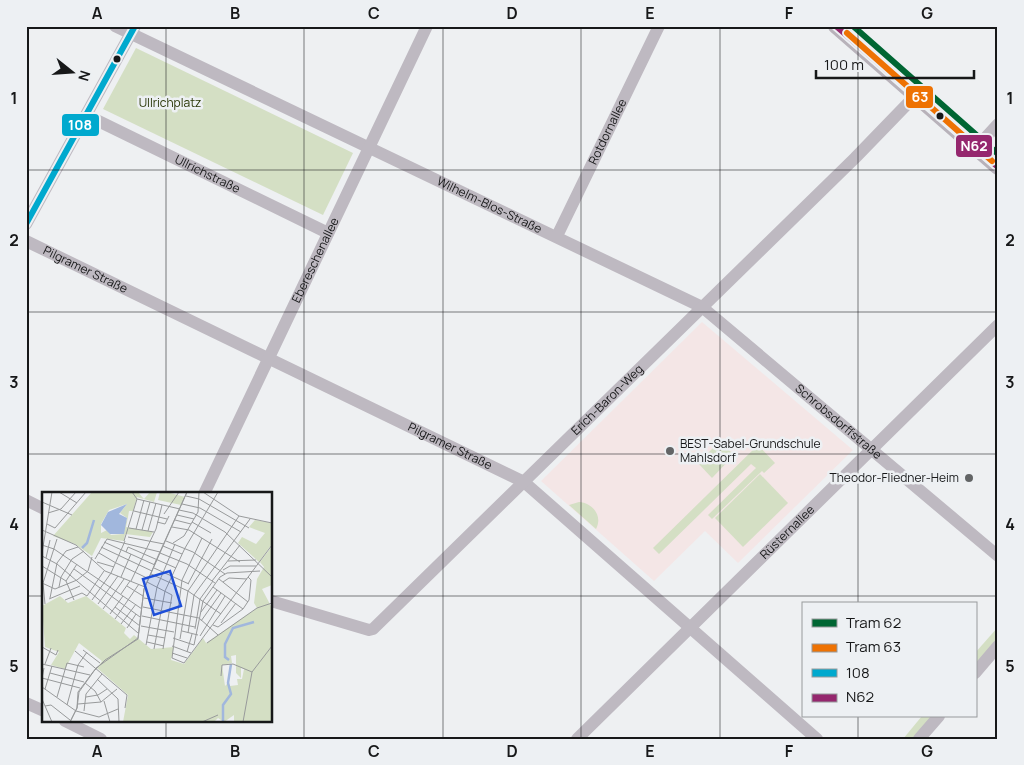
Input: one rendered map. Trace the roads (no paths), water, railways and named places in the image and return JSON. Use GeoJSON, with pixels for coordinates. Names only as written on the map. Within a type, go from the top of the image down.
{"type":"FeatureCollection","features":[{"type":"Feature","properties":{"kind":"main road"},"geometry":{"type":"LineString","coordinates":[[836,26],[998,167]]}},
{"type":"Feature","properties":{"kind":"street","name":"Wilhelm-Blos-Straße"},"geometry":{"type":"LineString","coordinates":[[115,26],[133,30],[140,36],[702,307]]}},
{"type":"Feature","properties":{"kind":"street","name":"Ebereschenallee"},"geometry":{"type":"LineString","coordinates":[[205,492],[427,26]]}},
{"type":"Feature","properties":{"kind":"street","name":"Rotdornallee"},"geometry":{"type":"LineString","coordinates":[[557,236],[659,26]]}},
{"type":"Feature","properties":{"kind":"street"},"geometry":{"type":"LineString","coordinates":[[26,224],[133,30]]}},
{"type":"Feature","properties":{"kind":"street","name":"Erich-Baron-Weg"},"geometry":{"type":"LineString","coordinates":[[272,601],[369,630],[373,629],[916,95]]}},
{"type":"Feature","properties":{"kind":"street","name":"Ullrichstraße"},"geometry":{"type":"LineString","coordinates":[[86,115],[328,233]]}},
{"type":"Feature","properties":{"kind":"street"},"geometry":{"type":"LineString","coordinates":[[976,148],[998,124]]}},
{"type":"Feature","properties":{"kind":"street","name":"Pilgramer Straße"},"geometry":{"type":"LineString","coordinates":[[26,241],[524,482],[817,739]]}},
{"type":"Feature","properties":{"kind":"street","name":"Schrobsdorffstraße"},"geometry":{"type":"LineString","coordinates":[[702,307],[998,556]]}},
{"type":"Feature","properties":{"kind":"street","name":"Rüsternallee"},"geometry":{"type":"LineString","coordinates":[[577,739],[998,325]]}},
{"type":"Feature","properties":{"kind":"street"},"geometry":{"type":"LineString","coordinates":[[26,500],[42,508]]}},
{"type":"Feature","properties":{"kind":"street"},"geometry":{"type":"LineString","coordinates":[[976,672],[998,646]]}},
{"type":"Feature","properties":{"kind":"street"},"geometry":{"type":"LineString","coordinates":[[26,703],[42,710]]}},
{"type":"Feature","properties":{"kind":"street"},"geometry":{"type":"LineString","coordinates":[[919,739],[936,718]]}},
{"type":"Feature","properties":{"kind":"street"},"geometry":{"type":"LineString","coordinates":[[67,722],[101,739]]}},
{"type":"Feature","properties":{"kind":"tram line","name":"62"},"geometry":{"type":"LineString","coordinates":[[853,26],[998,154]]}},
{"type":"Feature","properties":{"kind":"tram line","name":"63"},"geometry":{"type":"LineString","coordinates":[[847,33],[992,161]]}},
{"type":"Feature","properties":{"kind":"place","name":"BEST-Sabel-Grundschule Mahlsdorf"},"geometry":{"type":"Point","coordinates":[670,451]}},
{"type":"Feature","properties":{"kind":"place","name":"Theodor-Fliedner-Heim"},"geometry":{"type":"Point","coordinates":[969,478]}},
{"type":"Feature","properties":{"kind":"park label","name":"Ullrichplatz"},"geometry":{"type":"Point","coordinates":[170,103]}}]}
